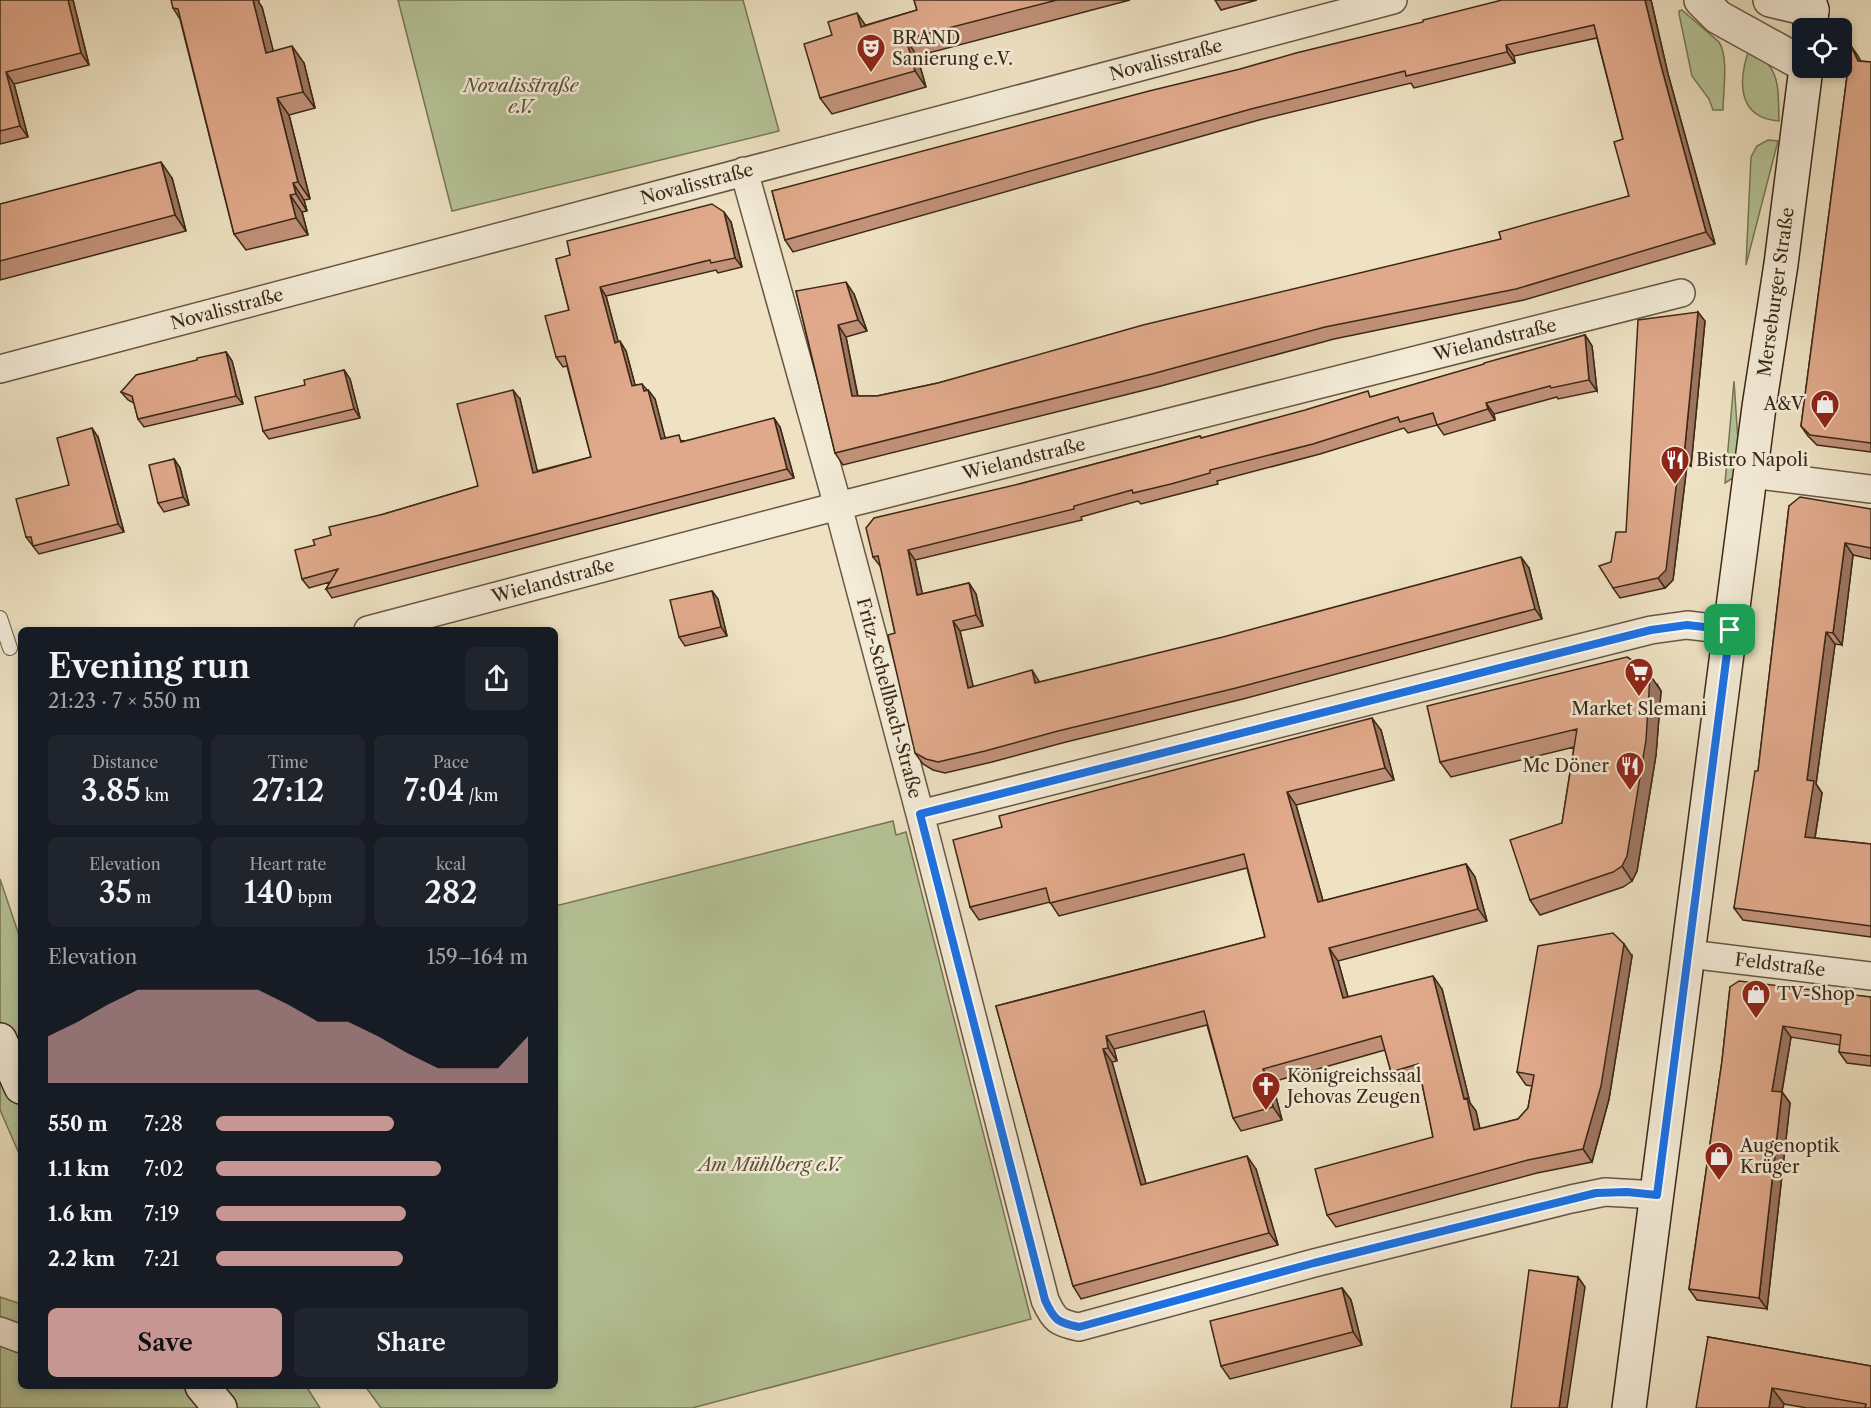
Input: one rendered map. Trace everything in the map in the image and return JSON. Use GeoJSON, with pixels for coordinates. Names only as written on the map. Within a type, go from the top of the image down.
{"type":"FeatureCollection","features":[{"type":"Feature","properties":{"kind":"main road"},"geometry":{"type":"LineString","coordinates":[[1701,0],[1718,17],[1792,58]]}},
{"type":"Feature","properties":{"kind":"main road"},"geometry":{"type":"LineString","coordinates":[[1770,0],[1812,10]]}},
{"type":"Feature","properties":{"kind":"main road","name":"Merseburger Straße"},"geometry":{"type":"LineString","coordinates":[[1629,1408],[1759,407],[1787,223],[1805,78]]}},
{"type":"Feature","properties":{"kind":"main road"},"geometry":{"type":"LineString","coordinates":[[0,1040],[18,1081]]}},
{"type":"Feature","properties":{"kind":"main road"},"geometry":{"type":"LineString","coordinates":[[204,1389],[220,1408]]}},
{"type":"Feature","properties":{"kind":"street","name":"Novalisstraße"},"geometry":{"type":"LineString","coordinates":[[0,369],[1393,0]]}},
{"type":"Feature","properties":{"kind":"street","name":"Fritz-Schellbach-Straße"},"geometry":{"type":"LineString","coordinates":[[744,171],[838,506],[1045,1300],[1052,1316],[1064,1324],[1079,1327],[1314,1263],[1596,1193],[1627,1192],[1657,1195]]}},
{"type":"Feature","properties":{"kind":"street","name":"Wielandstraße"},"geometry":{"type":"LineString","coordinates":[[379,627],[838,506],[1681,293]]}},
{"type":"Feature","properties":{"kind":"street"},"geometry":{"type":"LineString","coordinates":[[1751,474],[1871,489]]}},
{"type":"Feature","properties":{"kind":"street"},"geometry":{"type":"LineString","coordinates":[[920,814],[1651,630],[1687,625],[1730,630]]}},
{"type":"Feature","properties":{"kind":"street","name":"Feldstraße"},"geometry":{"type":"LineString","coordinates":[[1689,954],[1871,976]]}},
{"type":"Feature","properties":{"kind":"street"},"geometry":{"type":"LineString","coordinates":[[0,1331],[18,1338]]}},
{"type":"Feature","properties":{"kind":"lane"},"geometry":{"type":"LineString","coordinates":[[0,618],[10,648]]}},
{"type":"Feature","properties":{"kind":"green space","name":"Novalisstraße e.V."},"geometry":{"type":"Polygon","coordinates":[[[398,0],[743,0],[779,131],[452,211],[398,0]]]}},
{"type":"Feature","properties":{"kind":"green space"},"geometry":{"type":"Polygon","coordinates":[[[1682,10],[1719,42],[1722,49],[1725,66],[1723,110],[1713,110],[1709,99],[1692,76],[1679,14],[1682,10]]]}},
{"type":"Feature","properties":{"kind":"green space"},"geometry":{"type":"Polygon","coordinates":[[[1750,47],[1768,64],[1775,77],[1779,121],[1755,113],[1748,105],[1744,95],[1743,72],[1750,47]]]}},
{"type":"Feature","properties":{"kind":"green space"},"geometry":{"type":"Polygon","coordinates":[[[1768,140],[1778,141],[1746,265],[1751,157],[1757,146],[1768,140]]]}},
{"type":"Feature","properties":{"kind":"green space"},"geometry":{"type":"Polygon","coordinates":[[[1734,381],[1738,441],[1736,476],[1725,483],[1734,381]]]}},
{"type":"Feature","properties":{"kind":"green space","name":"Am Mühlberg e.V."},"geometry":{"type":"Polygon","coordinates":[[[893,821],[896,835],[906,832],[1031,1319],[692,1408],[381,1408],[367,1389],[558,1389],[558,905],[893,821]]]}},
{"type":"Feature","properties":{"kind":"green space"},"geometry":{"type":"Polygon","coordinates":[[[0,879],[18,932],[18,1151],[0,1110],[0,879]]]}},
{"type":"Feature","properties":{"kind":"green space"},"geometry":{"type":"Polygon","coordinates":[[[0,1297],[18,1303],[18,1389],[308,1389],[320,1408],[0,1408],[0,1297]]]}},
{"type":"Feature","properties":{"kind":"building"},"geometry":{"type":"Polygon","coordinates":[[[0,0],[68,0],[81,53],[6,72],[20,126],[0,131],[0,0]]]}},
{"type":"Feature","properties":{"kind":"building"},"geometry":{"type":"Polygon","coordinates":[[[171,0],[253,0],[266,53],[292,46],[303,92],[277,98],[298,182],[293,183],[296,194],[290,195],[296,218],[234,234],[178,9],[173,8],[171,0]]]}},
{"type":"Feature","properties":{"kind":"building"},"geometry":{"type":"Polygon","coordinates":[[[914,0],[1057,0],[906,39],[915,71],[820,98],[804,44],[832,35],[828,22],[857,13],[861,27],[917,10],[914,0]]]}},
{"type":"Feature","properties":{"kind":"building"},"geometry":{"type":"Polygon","coordinates":[[[1502,0],[1645,0],[1706,232],[1516,289],[1325,327],[1152,374],[835,453],[796,291],[846,282],[858,320],[838,325],[852,396],[877,396],[938,383],[1143,325],[1501,239],[1499,232],[1629,196],[1614,142],[1623,139],[1594,25],[1506,45],[1507,52],[1406,76],[1405,71],[1251,109],[785,240],[772,191],[1502,0]]]}},
{"type":"Feature","properties":{"kind":"building"},"geometry":{"type":"Polygon","coordinates":[[[1852,48],[1858,61],[1871,62],[1871,443],[1810,435],[1801,426],[1847,78],[1852,78],[1852,48]]]}},
{"type":"Feature","properties":{"kind":"building"},"geometry":{"type":"Polygon","coordinates":[[[161,162],[175,215],[0,261],[0,204],[161,162]]]}},
{"type":"Feature","properties":{"kind":"building"},"geometry":{"type":"Polygon","coordinates":[[[712,204],[724,212],[735,258],[711,263],[710,260],[600,287],[615,343],[620,341],[632,386],[642,384],[644,391],[648,390],[661,439],[679,435],[681,442],[774,418],[787,469],[326,589],[338,569],[302,579],[295,550],[315,545],[313,540],[331,535],[329,527],[384,514],[478,486],[457,404],[513,390],[533,473],[591,457],[565,356],[556,357],[545,316],[569,310],[556,259],[570,255],[567,241],[712,204]]]}},
{"type":"Feature","properties":{"kind":"building"},"geometry":{"type":"Polygon","coordinates":[[[1698,312],[1684,456],[1680,455],[1666,570],[1658,578],[1613,588],[1599,566],[1611,562],[1616,532],[1626,532],[1638,320],[1698,312]]]}},
{"type":"Feature","properties":{"kind":"building"},"geometry":{"type":"Polygon","coordinates":[[[1585,335],[1589,380],[1551,388],[1550,386],[1486,403],[1488,409],[1437,425],[1433,413],[1400,422],[1398,417],[1313,444],[1210,470],[1210,473],[1171,484],[1133,493],[1132,490],[1074,506],[1074,509],[908,550],[917,595],[969,583],[976,615],[953,621],[968,688],[1032,670],[1035,683],[1223,637],[1521,557],[1535,609],[1236,688],[938,762],[915,753],[888,635],[895,633],[878,556],[873,557],[866,528],[874,518],[1023,483],[1200,436],[1201,438],[1368,391],[1370,397],[1585,335]]]}},
{"type":"Feature","properties":{"kind":"building"},"geometry":{"type":"Polygon","coordinates":[[[226,352],[236,396],[138,419],[132,396],[121,392],[136,375],[226,352]]]}},
{"type":"Feature","properties":{"kind":"building"},"geometry":{"type":"Polygon","coordinates":[[[344,370],[354,409],[263,431],[255,397],[305,385],[304,380],[344,370]]]}},
{"type":"Feature","properties":{"kind":"building"},"geometry":{"type":"Polygon","coordinates":[[[92,428],[118,524],[33,546],[31,537],[26,537],[16,499],[69,485],[57,438],[92,428]]]}},
{"type":"Feature","properties":{"kind":"building"},"geometry":{"type":"Polygon","coordinates":[[[174,459],[183,497],[158,503],[149,465],[174,459]]]}},
{"type":"Feature","properties":{"kind":"building"},"geometry":{"type":"Polygon","coordinates":[[[1800,497],[1871,509],[1871,548],[1845,543],[1833,633],[1826,632],[1807,780],[1814,781],[1805,837],[1871,844],[1871,926],[1734,908],[1755,771],[1758,771],[1789,506],[1800,497]]]}},
{"type":"Feature","properties":{"kind":"building"},"geometry":{"type":"Polygon","coordinates":[[[712,591],[721,627],[679,637],[670,600],[712,591]]]}},
{"type":"Feature","properties":{"kind":"building"},"geometry":{"type":"Polygon","coordinates":[[[1627,657],[1646,669],[1650,676],[1646,740],[1627,856],[1622,866],[1613,872],[1530,900],[1510,840],[1562,823],[1577,729],[1440,762],[1427,706],[1627,657]]]}},
{"type":"Feature","properties":{"kind":"building"},"geometry":{"type":"Polygon","coordinates":[[[1372,718],[1385,768],[1287,792],[1318,902],[1466,864],[1478,909],[1329,948],[1343,998],[1433,976],[1474,1130],[1518,1119],[1528,1108],[1534,1075],[1517,1072],[1538,946],[1613,933],[1624,944],[1601,1086],[1583,1149],[1528,1160],[1327,1215],[1315,1169],[1433,1137],[1418,1064],[1391,1072],[1381,1036],[1263,1069],[1273,1107],[1233,1118],[1204,1011],[1106,1036],[1108,1048],[1103,1049],[1141,1185],[1247,1156],[1269,1233],[1073,1286],[996,1006],[1265,937],[1244,854],[1050,903],[1046,888],[970,907],[953,840],[1002,827],[999,816],[1372,718]]]}},
{"type":"Feature","properties":{"kind":"building"},"geometry":{"type":"Polygon","coordinates":[[[1739,981],[1871,997],[1871,1056],[1839,1052],[1841,1035],[1783,1026],[1772,1091],[1782,1092],[1759,1298],[1689,1289],[1722,1061],[1730,987],[1739,981]]]}},
{"type":"Feature","properties":{"kind":"building"},"geometry":{"type":"Polygon","coordinates":[[[1529,1270],[1578,1277],[1559,1408],[1511,1408],[1529,1270]]]}},
{"type":"Feature","properties":{"kind":"building"},"geometry":{"type":"Polygon","coordinates":[[[1342,1288],[1353,1332],[1221,1366],[1210,1321],[1342,1288]]]}},
{"type":"Feature","properties":{"kind":"building"},"geometry":{"type":"Polygon","coordinates":[[[1708,1337],[1871,1366],[1871,1408],[1865,1408],[1866,1404],[1772,1388],[1769,1408],[1696,1408],[1708,1337]]]}},
{"type":"Feature","properties":{"kind":"place","name":"BRAND Sanierung e.V."},"geometry":{"type":"Point","coordinates":[871,74]}},
{"type":"Feature","properties":{"kind":"place","name":"A&V"},"geometry":{"type":"Point","coordinates":[1825,430]}},
{"type":"Feature","properties":{"kind":"place","name":"Bistro Napoli"},"geometry":{"type":"Point","coordinates":[1675,486]}},
{"type":"Feature","properties":{"kind":"place","name":"Market Slemani"},"geometry":{"type":"Point","coordinates":[1639,698]}},
{"type":"Feature","properties":{"kind":"place","name":"Mc Döner"},"geometry":{"type":"Point","coordinates":[1630,792]}},
{"type":"Feature","properties":{"kind":"place","name":"TV-Shop"},"geometry":{"type":"Point","coordinates":[1756,1020]}},
{"type":"Feature","properties":{"kind":"place","name":"Königreichssaal Jehovas Zeugen"},"geometry":{"type":"Point","coordinates":[1266,1112]}},
{"type":"Feature","properties":{"kind":"place","name":"Augenoptik Krüger"},"geometry":{"type":"Point","coordinates":[1719,1182]}},
{"type":"Feature","properties":{"kind":"route"},"geometry":{"type":"LineString","coordinates":[[1687,625],[1730,630],[1657,1195],[1627,1192],[1596,1193],[1314,1263],[1079,1327],[1064,1324],[1052,1316],[1045,1300],[920,814],[1651,630],[1687,625]]}}]}
